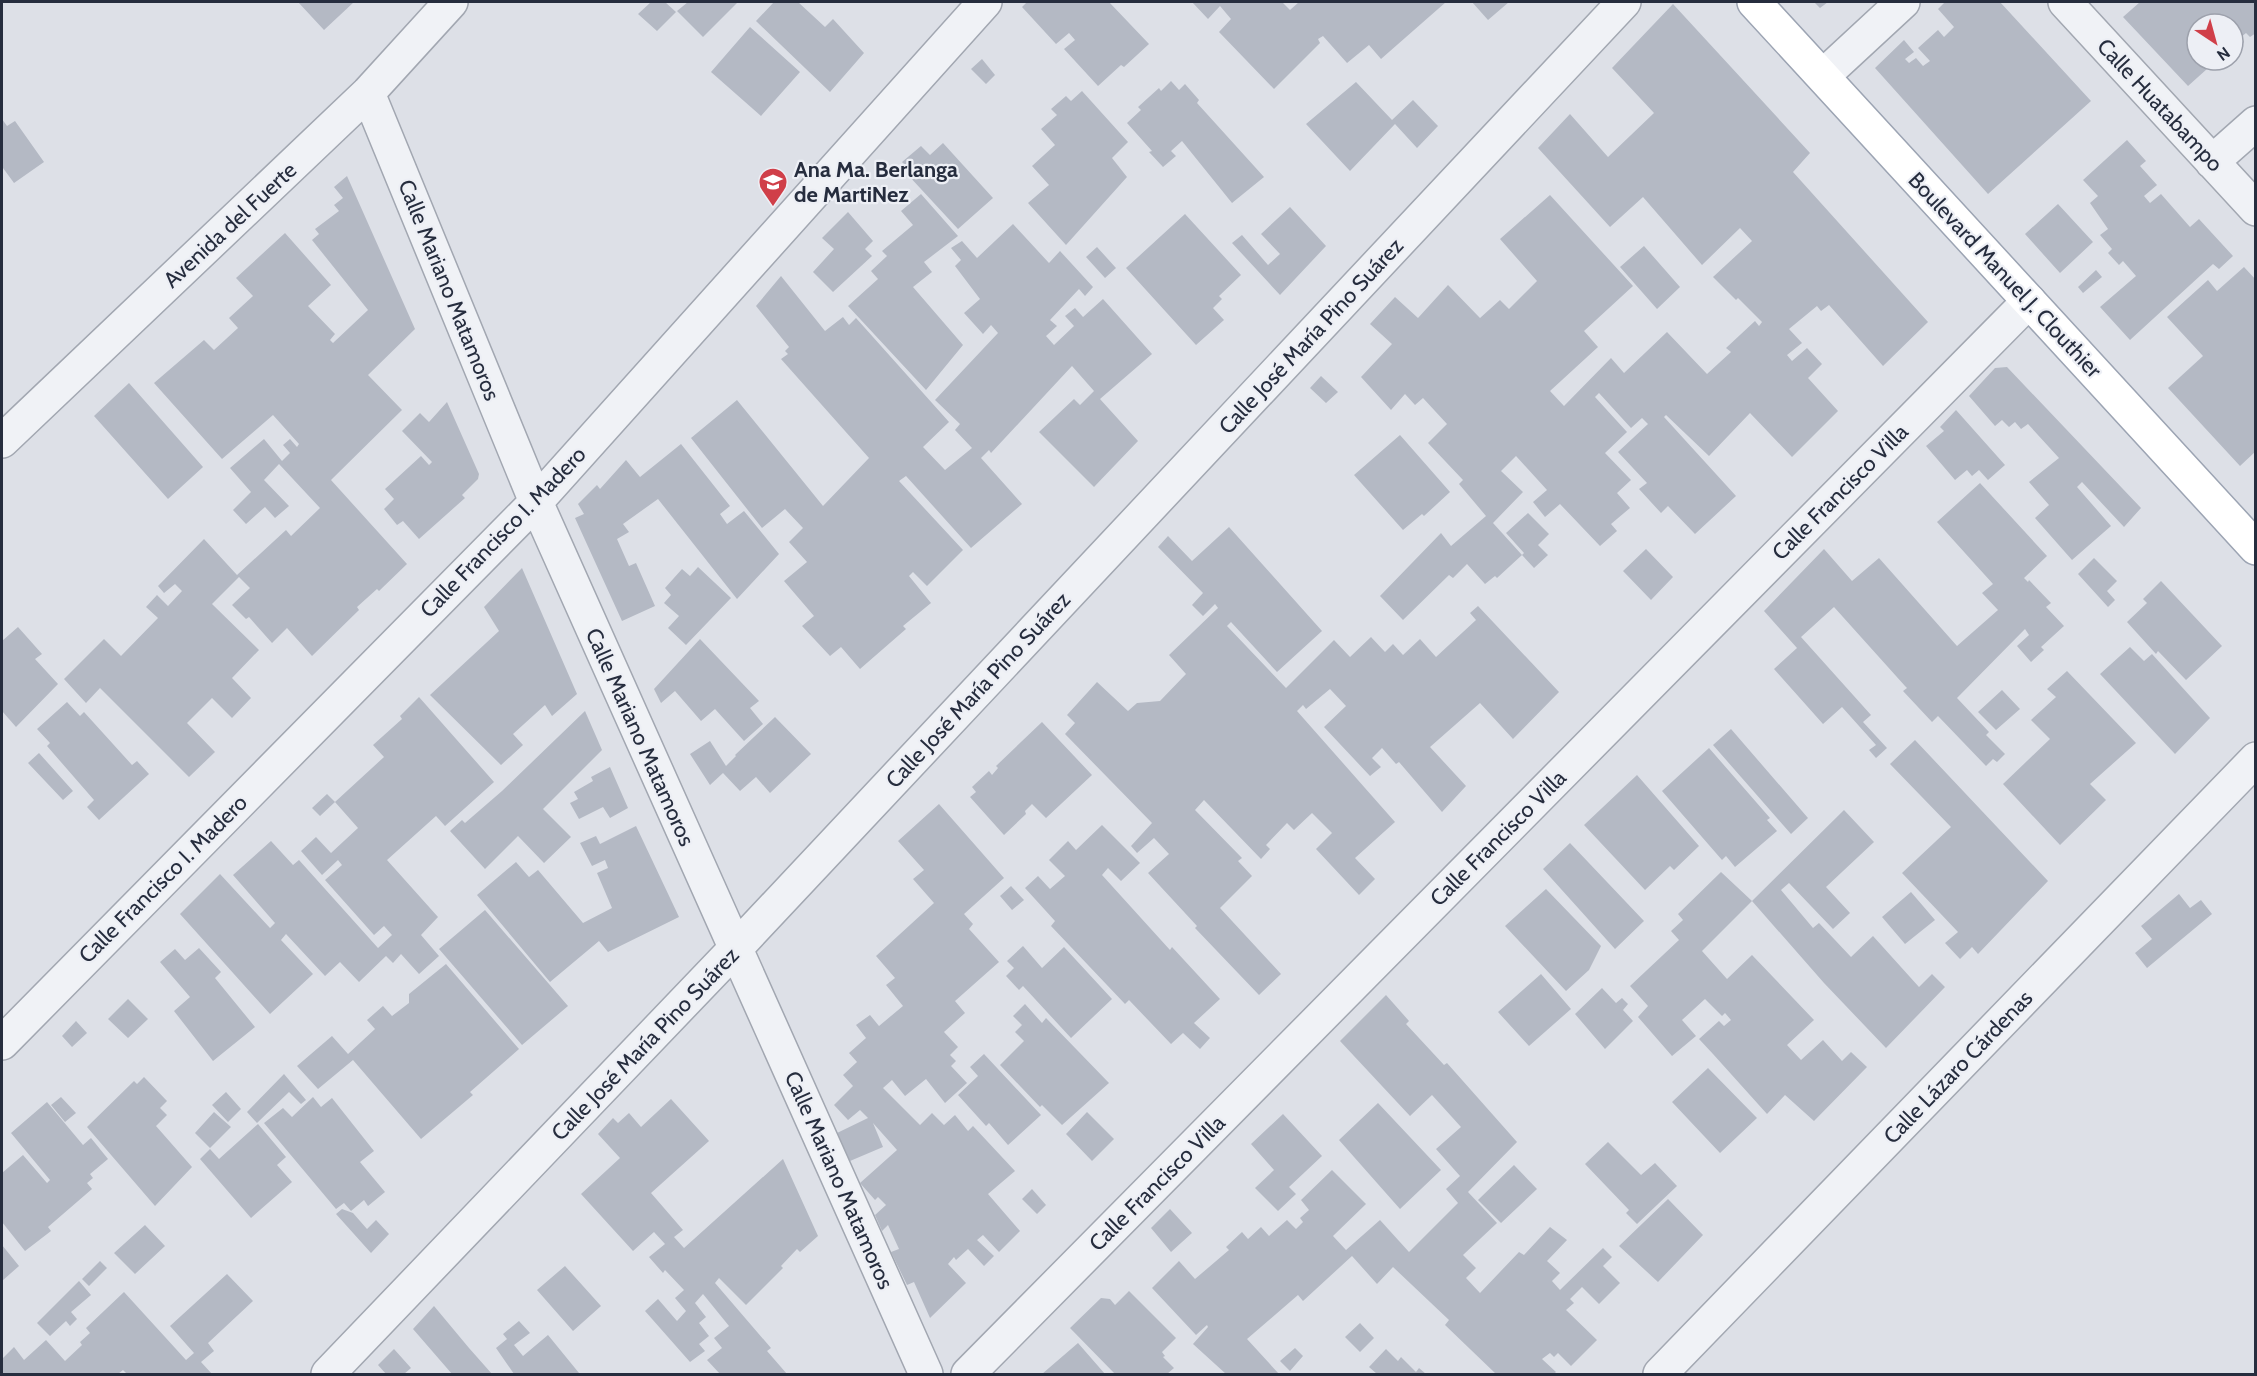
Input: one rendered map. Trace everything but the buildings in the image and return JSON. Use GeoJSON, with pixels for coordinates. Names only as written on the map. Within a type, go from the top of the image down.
{"type":"FeatureCollection","features":[{"type":"Feature","properties":{"kind":"main road","name":"Boulevard Manuel J. Clouthier"},"geometry":{"type":"LineString","coordinates":[[1754,2],[2256,548]]}},
{"type":"Feature","properties":{"kind":"street","name":"Avenida del Fuerte"},"geometry":{"type":"LineString","coordinates":[[2,441],[368,93],[451,2]]}},
{"type":"Feature","properties":{"kind":"street","name":"Calle Francisco I. Madero"},"geometry":{"type":"LineString","coordinates":[[2,1043],[536,502],[985,2]]}},
{"type":"Feature","properties":{"kind":"street","name":"Calle José María Pino Suárez"},"geometry":{"type":"LineString","coordinates":[[328,1374],[735,949],[1624,2]]}},
{"type":"Feature","properties":{"kind":"street"},"geometry":{"type":"LineString","coordinates":[[1822,76],[1903,2]]}},
{"type":"Feature","properties":{"kind":"street","name":"Calle Huatabampo"},"geometry":{"type":"LineString","coordinates":[[2065,2],[2256,209]]}},
{"type":"Feature","properties":{"kind":"street","name":"Calle Mariano Matamoros"},"geometry":{"type":"LineString","coordinates":[[368,93],[536,502],[926,1374]]}},
{"type":"Feature","properties":{"kind":"street"},"geometry":{"type":"LineString","coordinates":[[2212,162],[2256,123]]}},
{"type":"Feature","properties":{"kind":"street","name":"Calle Francisco Villa"},"geometry":{"type":"LineString","coordinates":[[968,1374],[2029,301]]}},
{"type":"Feature","properties":{"kind":"street","name":"Calle Lázaro Cárdenas"},"geometry":{"type":"LineString","coordinates":[[1660,1374],[2256,759]]}},
{"type":"Feature","properties":{"kind":"place","name":"Ana Ma. Berlanga de MartiNez"},"geometry":{"type":"Point","coordinates":[773,208]}}]}
